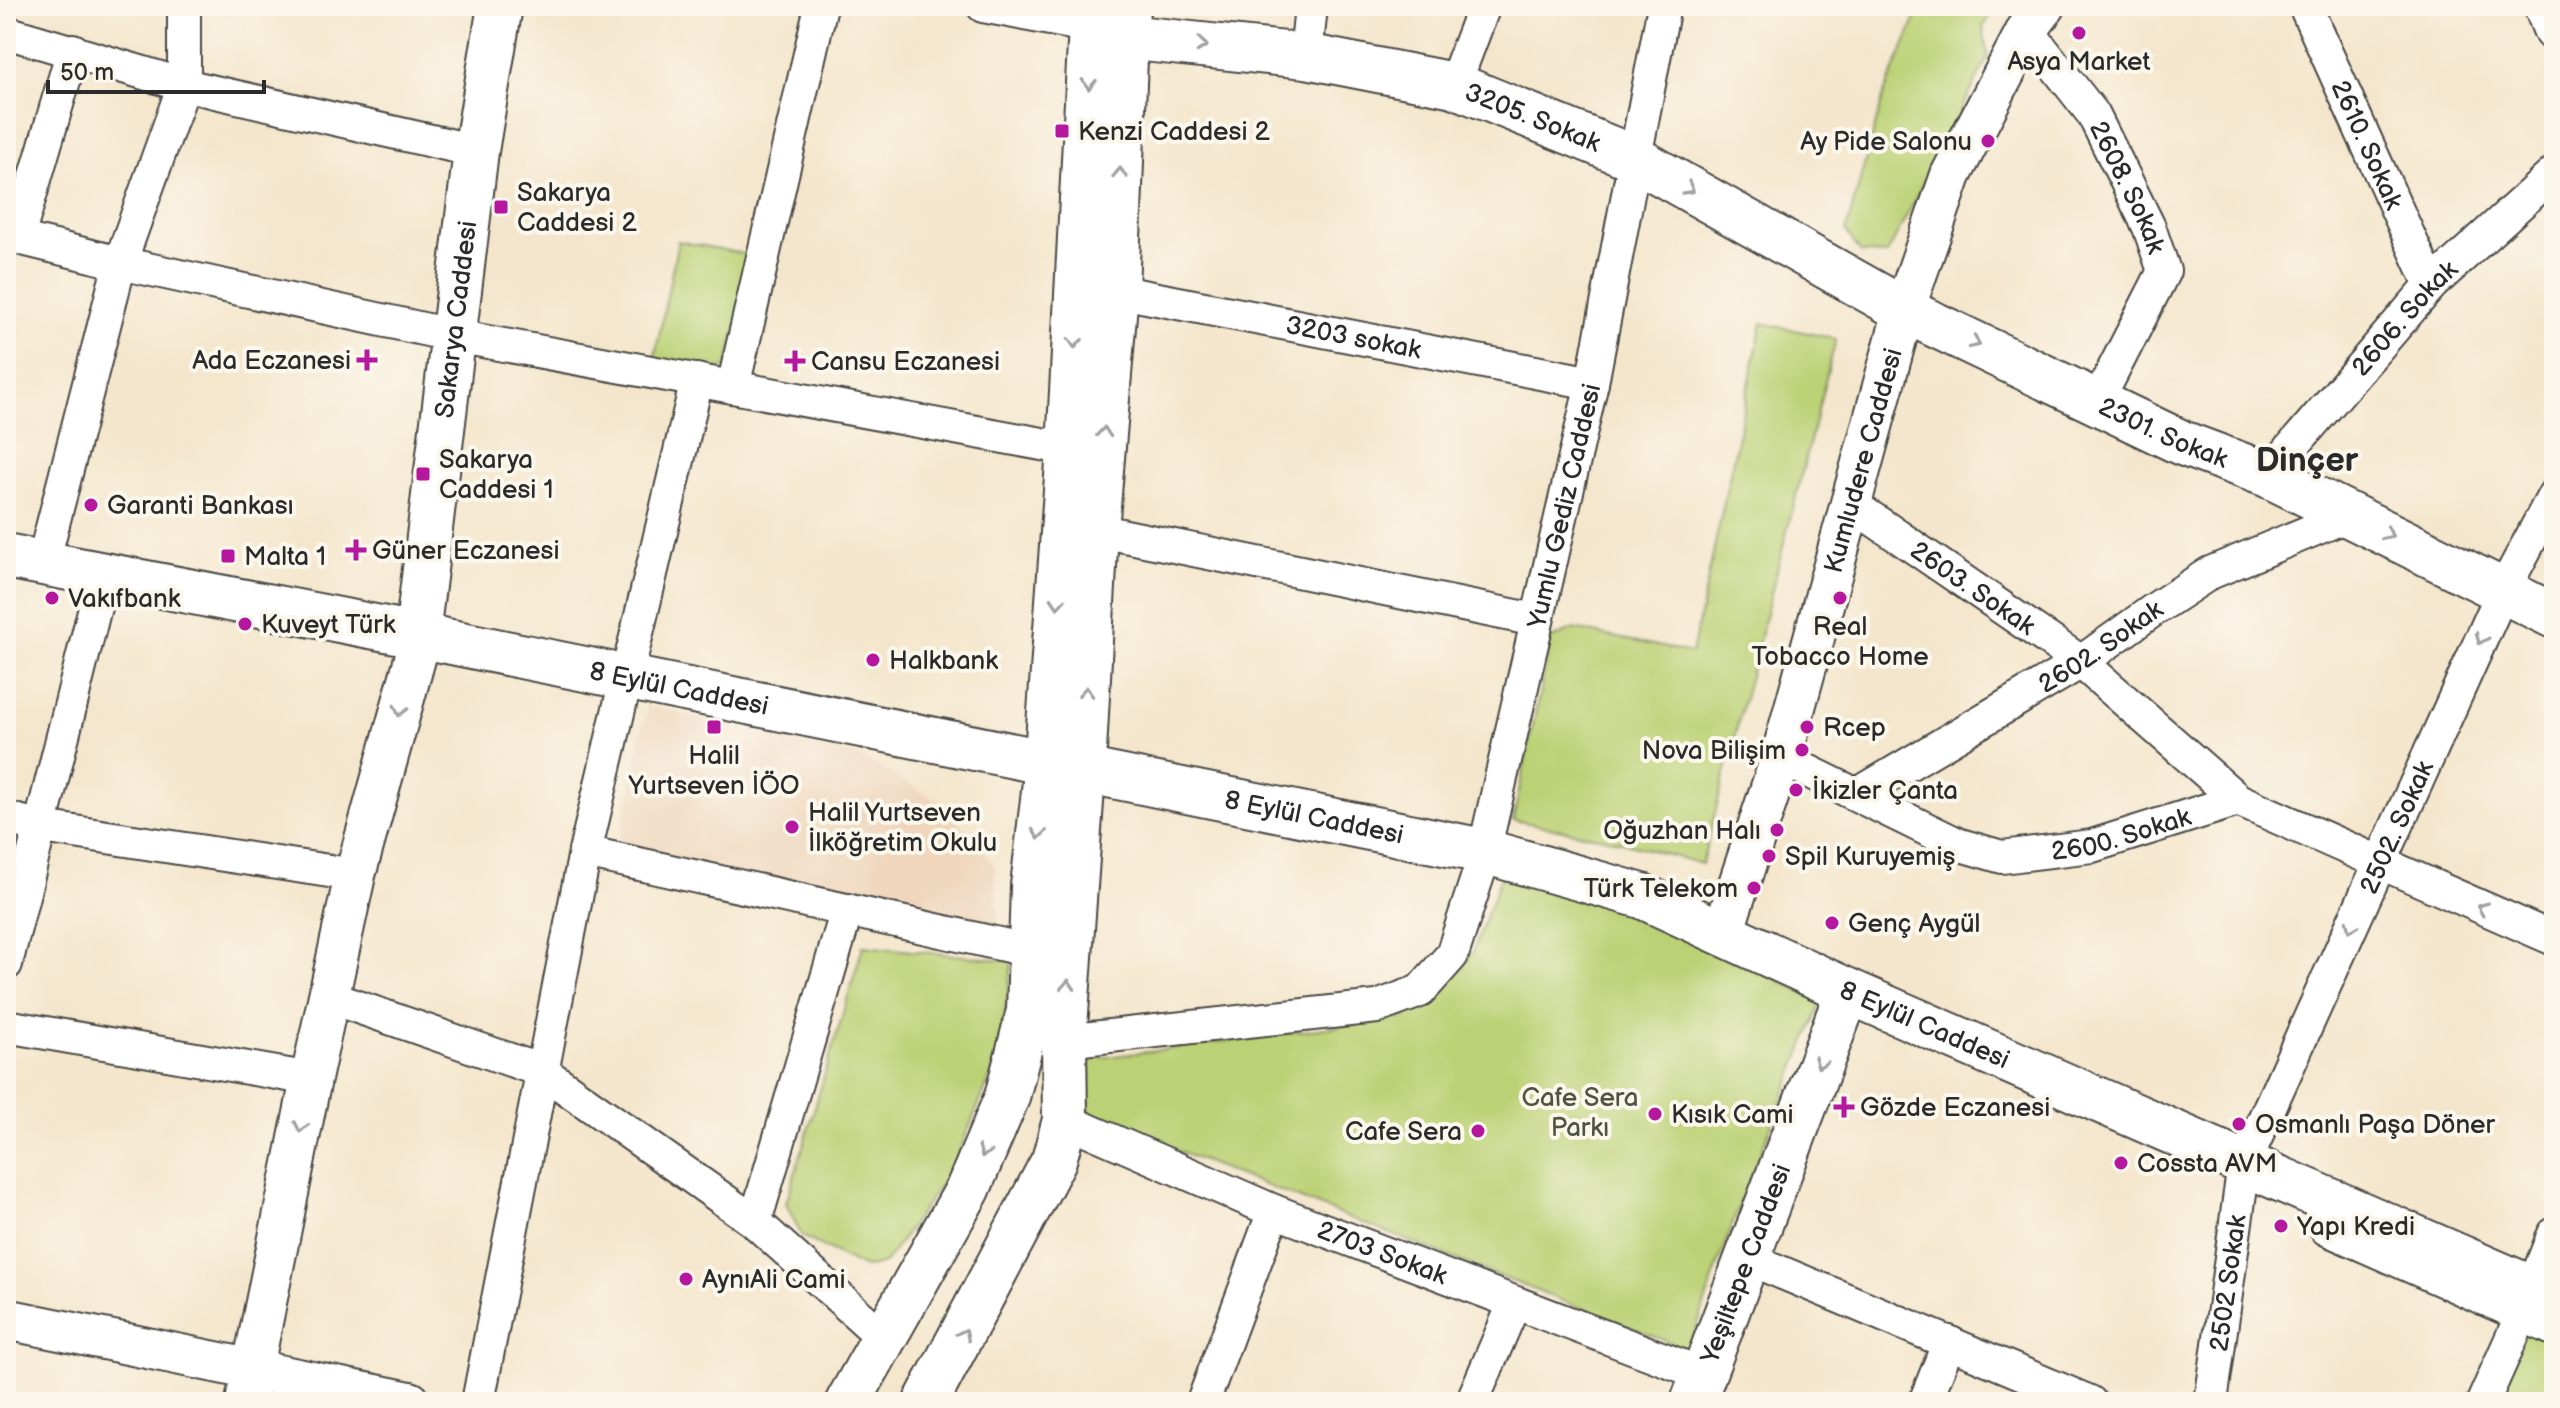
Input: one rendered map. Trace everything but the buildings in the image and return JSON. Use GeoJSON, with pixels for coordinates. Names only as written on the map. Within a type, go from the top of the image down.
{"type":"FeatureCollection","features":[{"type":"Feature","properties":{"kind":"main road","name":"Sakarya Caddesi"},"geometry":{"type":"LineString","coordinates":[[417,645],[476,151],[500,6]]}},
{"type":"Feature","properties":{"kind":"main road","name":"3205. Sokak"},"geometry":{"type":"LineString","coordinates":[[1109,19],[1454,85],[1634,158],[1904,310]]}},
{"type":"Feature","properties":{"kind":"main road"},"geometry":{"type":"LineString","coordinates":[[848,1402],[968,1189],[1007,1097],[1029,1011],[1033,886],[1064,775],[1096,530],[1116,291],[1109,19]]}},
{"type":"Feature","properties":{"kind":"main road"},"geometry":{"type":"LineString","coordinates":[[926,1402],[1054,1160],[1065,1120],[1064,775],[1069,449],[1109,19]]}},
{"type":"Feature","properties":{"kind":"main road","name":"2301. Sokak"},"geometry":{"type":"LineString","coordinates":[[1904,310],[2182,443],[2268,475],[2554,616]]}},
{"type":"Feature","properties":{"kind":"main road","name":"8 Eylül Caddesi"},"geometry":{"type":"LineString","coordinates":[[18,565],[1064,775],[1642,896],[1723,932],[1845,998],[2541,1305]]}},
{"type":"Feature","properties":{"kind":"main road"},"geometry":{"type":"LineString","coordinates":[[1481,860],[1630,906],[1845,998]]}},
{"type":"Feature","properties":{"kind":"main road","name":"Yeşiltepe Caddesi"},"geometry":{"type":"LineString","coordinates":[[1698,1388],[1845,998]]}},
{"type":"Feature","properties":{"kind":"main road"},"geometry":{"type":"LineString","coordinates":[[1007,1097],[1065,1120]]}},
{"type":"Feature","properties":{"kind":"street"},"geometry":{"type":"LineString","coordinates":[[18,565],[184,85],[184,6]]}},
{"type":"Feature","properties":{"kind":"street"},"geometry":{"type":"LineString","coordinates":[[733,387],[821,6]]}},
{"type":"Feature","properties":{"kind":"street"},"geometry":{"type":"LineString","coordinates":[[983,6],[1109,19]]}},
{"type":"Feature","properties":{"kind":"street"},"geometry":{"type":"LineString","coordinates":[[1306,56],[1311,6]]}},
{"type":"Feature","properties":{"kind":"street"},"geometry":{"type":"LineString","coordinates":[[1454,85],[1484,6]]}},
{"type":"Feature","properties":{"kind":"street","name":"Yumlu Gediz Caddesi"},"geometry":{"type":"LineString","coordinates":[[1064,1041],[1377,1007],[1420,991],[1452,955],[1481,860],[1592,383],[1664,6]]}},
{"type":"Feature","properties":{"kind":"street","name":"2610. Sokak"},"geometry":{"type":"LineString","coordinates":[[2305,6],[2431,285]]}},
{"type":"Feature","properties":{"kind":"street"},"geometry":{"type":"LineString","coordinates":[[2544,6],[2554,31]]}},
{"type":"Feature","properties":{"kind":"street","name":"Kumludere Caddesi"},"geometry":{"type":"LineString","coordinates":[[1723,932],[1781,758],[1904,310],[1951,175],[2036,18]]}},
{"type":"Feature","properties":{"kind":"street","name":"2608. Sokak"},"geometry":{"type":"LineString","coordinates":[[2036,18],[2093,114],[2149,227],[2164,271],[2097,402]]}},
{"type":"Feature","properties":{"kind":"street"},"geometry":{"type":"LineString","coordinates":[[6,32],[184,85],[476,151]]}},
{"type":"Feature","properties":{"kind":"street"},"geometry":{"type":"LineString","coordinates":[[73,50],[12,236],[120,263],[455,336],[1069,449]]}},
{"type":"Feature","properties":{"kind":"street","name":"2606. Sokak"},"geometry":{"type":"LineString","coordinates":[[2268,475],[2431,285],[2554,173]]}},
{"type":"Feature","properties":{"kind":"street","name":"3203 sokak"},"geometry":{"type":"LineString","coordinates":[[1116,291],[1592,383]]}},
{"type":"Feature","properties":{"kind":"street"},"geometry":{"type":"LineString","coordinates":[[478,1402],[585,852],[697,380]]}},
{"type":"Feature","properties":{"kind":"street","name":"2502. Sokak"},"geometry":{"type":"LineString","coordinates":[[2243,1175],[2503,591],[2554,495]]}},
{"type":"Feature","properties":{"kind":"street","name":"2603. Sokak"},"geometry":{"type":"LineString","coordinates":[[1851,504],[2081,662],[2238,800],[2554,939]]}},
{"type":"Feature","properties":{"kind":"street","name":"2602. Sokak"},"geometry":{"type":"LineString","coordinates":[[1858,794],[2081,662],[2210,573],[2349,515]]}},
{"type":"Feature","properties":{"kind":"street"},"geometry":{"type":"LineString","coordinates":[[1096,530],[1536,620]]}},
{"type":"Feature","properties":{"kind":"street"},"geometry":{"type":"LineString","coordinates":[[6,964],[101,584]]}},
{"type":"Feature","properties":{"kind":"street"},"geometry":{"type":"LineString","coordinates":[[249,1386],[355,875],[417,645]]}},
{"type":"Feature","properties":{"kind":"street"},"geometry":{"type":"LineString","coordinates":[[1781,758],[1858,794]]}},
{"type":"Feature","properties":{"kind":"street","name":"2600. Sokak"},"geometry":{"type":"LineString","coordinates":[[1858,794],[1957,844],[2002,857],[2092,846],[2238,800]]}},
{"type":"Feature","properties":{"kind":"street"},"geometry":{"type":"LineString","coordinates":[[6,818],[42,827],[355,875]]}},
{"type":"Feature","properties":{"kind":"street"},"geometry":{"type":"LineString","coordinates":[[585,852],[1031,951]]}},
{"type":"Feature","properties":{"kind":"street"},"geometry":{"type":"LineString","coordinates":[[755,1222],[847,910]]}},
{"type":"Feature","properties":{"kind":"street"},"geometry":{"type":"LineString","coordinates":[[329,997],[542,1071],[755,1222],[884,1338]]}},
{"type":"Feature","properties":{"kind":"street"},"geometry":{"type":"LineString","coordinates":[[6,1026],[311,1079]]}},
{"type":"Feature","properties":{"kind":"street","name":"2703 Sokak"},"geometry":{"type":"LineString","coordinates":[[1065,1120],[1274,1211],[1514,1304],[1698,1388]]}},
{"type":"Feature","properties":{"kind":"street","name":"2502 Sokak"},"geometry":{"type":"LineString","coordinates":[[2211,1402],[2243,1175]]}},
{"type":"Feature","properties":{"kind":"street"},"geometry":{"type":"LineString","coordinates":[[1203,1402],[1274,1211]]}},
{"type":"Feature","properties":{"kind":"street"},"geometry":{"type":"LineString","coordinates":[[2483,1402],[2541,1305],[2554,1234]]}},
{"type":"Feature","properties":{"kind":"street"},"geometry":{"type":"LineString","coordinates":[[1747,1258],[2090,1402]]}},
{"type":"Feature","properties":{"kind":"street"},"geometry":{"type":"LineString","coordinates":[[1472,1402],[1514,1304]]}},
{"type":"Feature","properties":{"kind":"street"},"geometry":{"type":"LineString","coordinates":[[6,1319],[249,1386],[410,1402]]}},
{"type":"Feature","properties":{"kind":"street"},"geometry":{"type":"LineString","coordinates":[[1925,1402],[1949,1342]]}},
{"type":"Feature","properties":{"kind":"shaded area","name":"Halil Yurtseven İlköğretim Okulu"},"geometry":{"type":"Polygon","coordinates":[[[647,706],[859,756],[939,801],[994,864],[1000,941],[617,853],[647,706]]]}},
{"type":"Feature","properties":{"kind":"green space"},"geometry":{"type":"Polygon","coordinates":[[[1921,6],[1998,6],[1983,27],[1988,58],[1887,254],[1861,253],[1846,231],[1884,94],[1921,6]]]}},
{"type":"Feature","properties":{"kind":"green space"},"geometry":{"type":"Polygon","coordinates":[[[678,241],[754,256],[727,367],[704,372],[654,361],[678,241]]]}},
{"type":"Feature","properties":{"kind":"green space"},"geometry":{"type":"Polygon","coordinates":[[[1762,323],[1836,339],[1702,864],[1618,841],[1513,820],[1551,639],[1574,629],[1692,653],[1762,323]]]}},
{"type":"Feature","properties":{"kind":"green space","name":"Cafe Sera Parkı"},"geometry":{"type":"Polygon","coordinates":[[[1501,877],[1628,910],[1822,1001],[1733,1221],[1689,1350],[1090,1117],[1084,1060],[1402,1018],[1443,992],[1472,953],[1501,877]]]}},
{"type":"Feature","properties":{"kind":"green space"},"geometry":{"type":"Polygon","coordinates":[[[863,946],[1012,961],[999,1057],[952,1168],[885,1263],[864,1268],[802,1236],[786,1204],[863,946]]]}},
{"type":"Feature","properties":{"kind":"green space"},"geometry":{"type":"Polygon","coordinates":[[[2526,1317],[2554,1329],[2554,1402],[2486,1402],[2526,1317]]]}},
{"type":"Feature","properties":{"kind":"place","name":"Asya Market"},"geometry":{"type":"Point","coordinates":[2079,33]}},
{"type":"Feature","properties":{"kind":"place","name":"Kenzi Caddesi 2"},"geometry":{"type":"Point","coordinates":[1062,131]}},
{"type":"Feature","properties":{"kind":"place","name":"Ay Pide Salonu"},"geometry":{"type":"Point","coordinates":[1988,141]}},
{"type":"Feature","properties":{"kind":"place","name":"Sakarya Caddesi 2"},"geometry":{"type":"Point","coordinates":[501,207]}},
{"type":"Feature","properties":{"kind":"place","name":"Ada Eczanesi"},"geometry":{"type":"Point","coordinates":[367,360]}},
{"type":"Feature","properties":{"kind":"place","name":"Cansu Eczanesi"},"geometry":{"type":"Point","coordinates":[795,361]}},
{"type":"Feature","properties":{"kind":"place","name":"Sakarya Caddesi 1"},"geometry":{"type":"Point","coordinates":[423,474]}},
{"type":"Feature","properties":{"kind":"place","name":"Garanti Bankası"},"geometry":{"type":"Point","coordinates":[91,505]}},
{"type":"Feature","properties":{"kind":"place","name":"Güner Eczanesi"},"geometry":{"type":"Point","coordinates":[356,550]}},
{"type":"Feature","properties":{"kind":"place","name":"Malta 1"},"geometry":{"type":"Point","coordinates":[228,556]}},
{"type":"Feature","properties":{"kind":"place","name":"Vakıfbank"},"geometry":{"type":"Point","coordinates":[52,598]}},
{"type":"Feature","properties":{"kind":"place","name":"Real Tobacco Home"},"geometry":{"type":"Point","coordinates":[1840,598]}},
{"type":"Feature","properties":{"kind":"place","name":"Kuveyt Türk"},"geometry":{"type":"Point","coordinates":[245,624]}},
{"type":"Feature","properties":{"kind":"place","name":"Halkbank"},"geometry":{"type":"Point","coordinates":[873,660]}},
{"type":"Feature","properties":{"kind":"place","name":"Halil Yurtseven İÖO"},"geometry":{"type":"Point","coordinates":[714,727]}},
{"type":"Feature","properties":{"kind":"place","name":"Rcep"},"geometry":{"type":"Point","coordinates":[1807,727]}},
{"type":"Feature","properties":{"kind":"place","name":"Nova Bilişim"},"geometry":{"type":"Point","coordinates":[1802,750]}},
{"type":"Feature","properties":{"kind":"place","name":"İkizler Çanta"},"geometry":{"type":"Point","coordinates":[1796,790]}},
{"type":"Feature","properties":{"kind":"place","name":"Halil Yurtseven İlköğretim Okulu"},"geometry":{"type":"Point","coordinates":[792,827]}},
{"type":"Feature","properties":{"kind":"place","name":"Oğuzhan Halı"},"geometry":{"type":"Point","coordinates":[1777,830]}},
{"type":"Feature","properties":{"kind":"place","name":"Spil Kuruyemiş"},"geometry":{"type":"Point","coordinates":[1769,856]}},
{"type":"Feature","properties":{"kind":"place","name":"Türk Telekom"},"geometry":{"type":"Point","coordinates":[1754,888]}},
{"type":"Feature","properties":{"kind":"place","name":"Genç Aygül"},"geometry":{"type":"Point","coordinates":[1832,923]}},
{"type":"Feature","properties":{"kind":"place","name":"Gözde Eczanesi"},"geometry":{"type":"Point","coordinates":[1844,1107]}},
{"type":"Feature","properties":{"kind":"place","name":"Kısık Cami"},"geometry":{"type":"Point","coordinates":[1655,1114]}},
{"type":"Feature","properties":{"kind":"place","name":"Osmanlı Paşa Döner"},"geometry":{"type":"Point","coordinates":[2239,1124]}},
{"type":"Feature","properties":{"kind":"place","name":"Cafe Sera"},"geometry":{"type":"Point","coordinates":[1478,1131]}},
{"type":"Feature","properties":{"kind":"place","name":"Cossta AVM"},"geometry":{"type":"Point","coordinates":[2121,1163]}},
{"type":"Feature","properties":{"kind":"place","name":"Yapı Kredi"},"geometry":{"type":"Point","coordinates":[2281,1226]}},
{"type":"Feature","properties":{"kind":"place","name":"AynıAli Cami"},"geometry":{"type":"Point","coordinates":[686,1279]}},
{"type":"Feature","properties":{"kind":"district","name":"Dinçer"},"geometry":{"type":"Point","coordinates":[2307,459]}}]}
